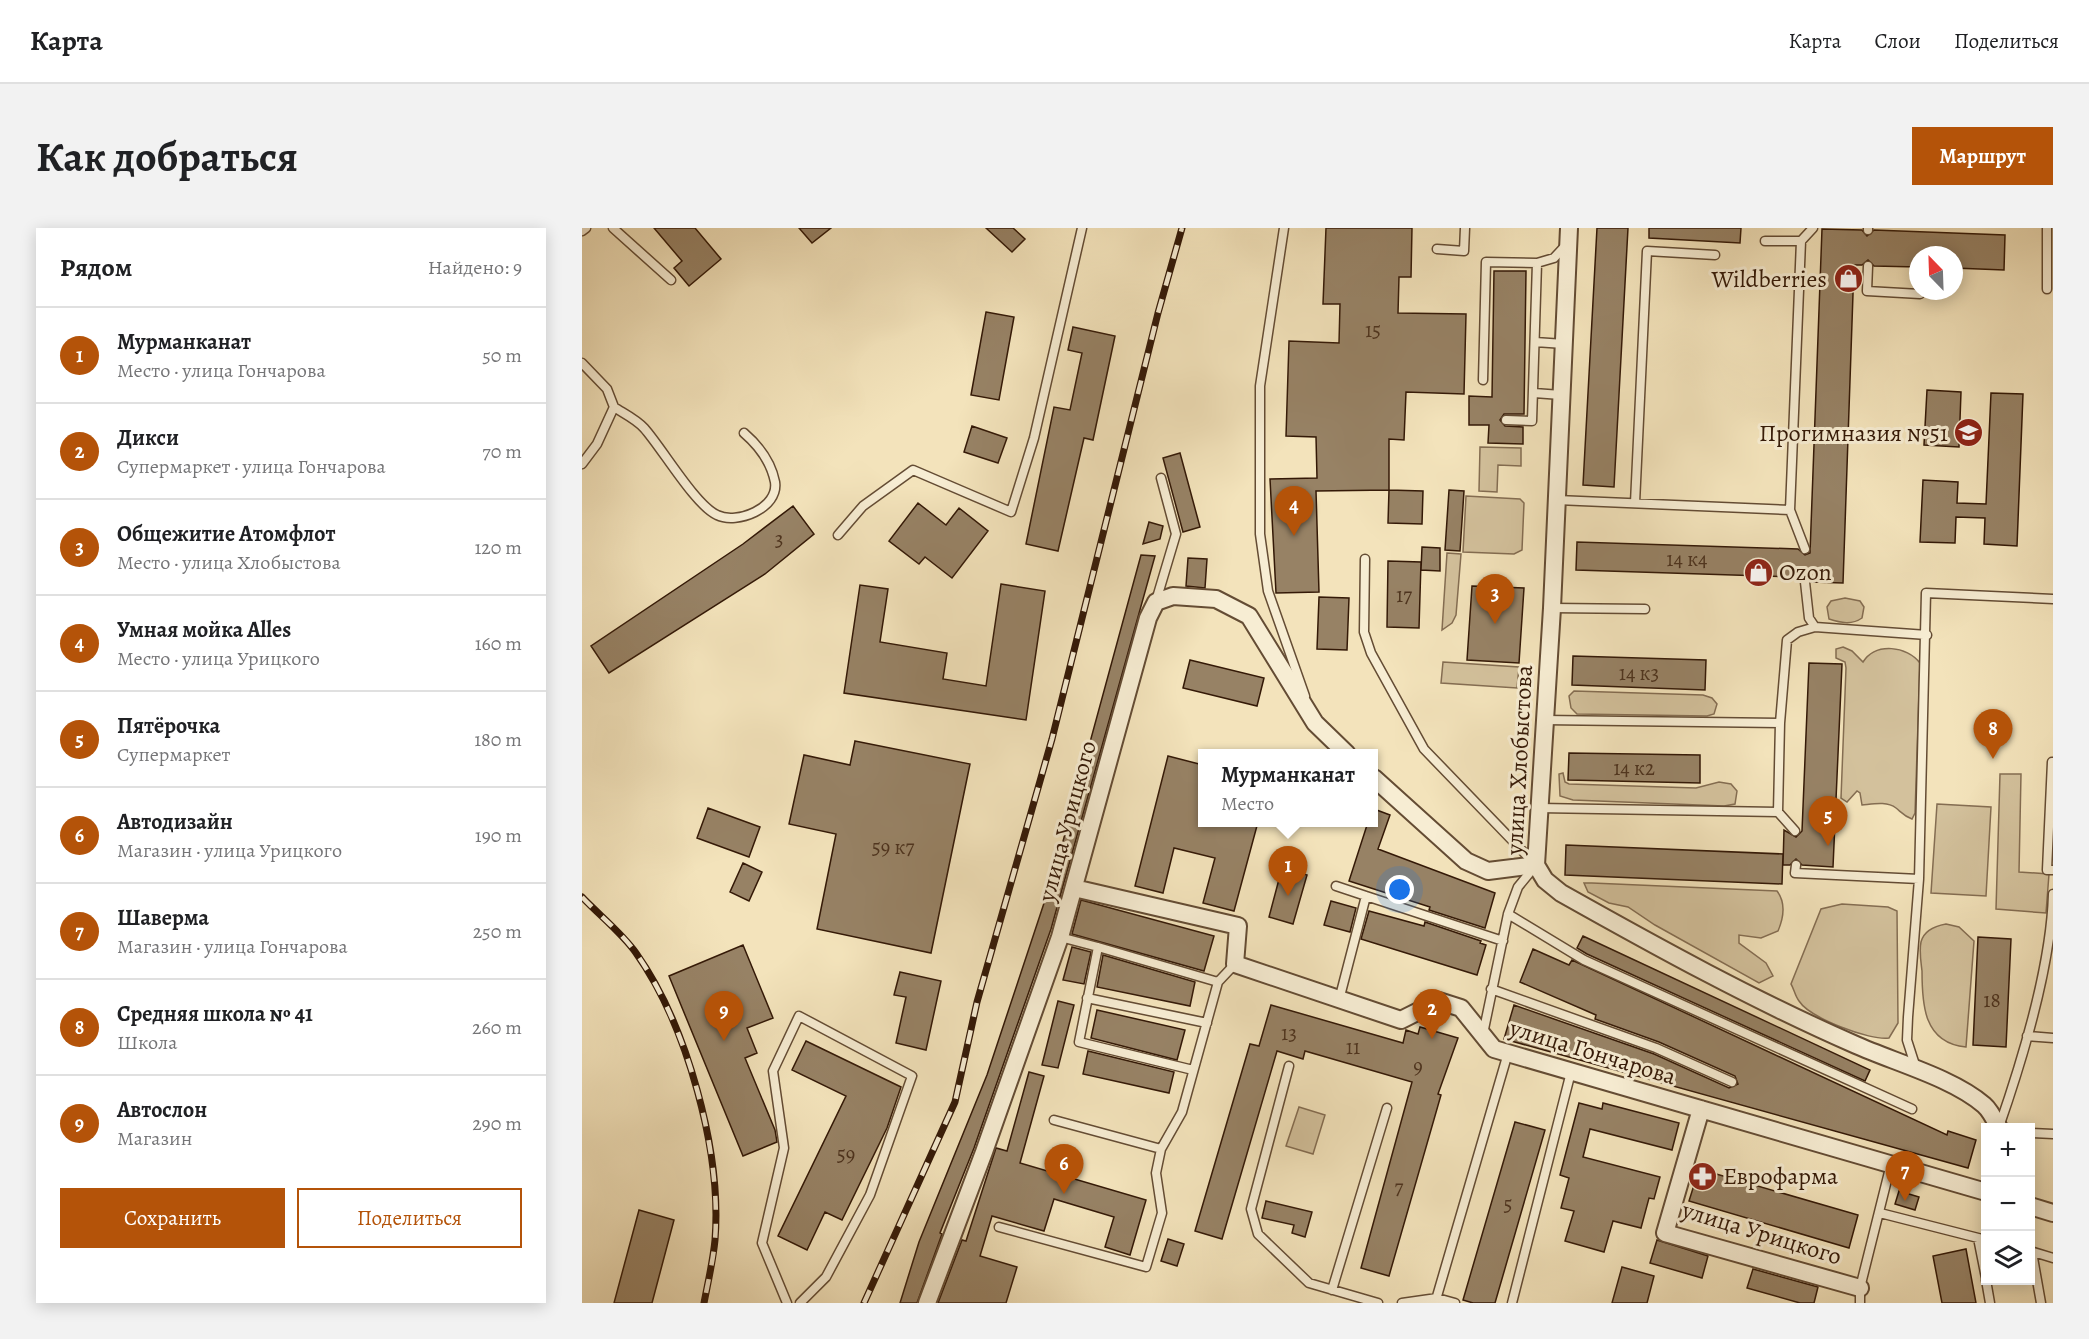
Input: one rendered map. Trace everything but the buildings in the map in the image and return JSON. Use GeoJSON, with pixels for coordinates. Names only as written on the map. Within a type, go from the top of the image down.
{"type":"FeatureCollection","features":[{"type":"Feature","properties":{"kind":"street","name":"улица Хлобыстова"},"geometry":{"type":"LineString","coordinates":[[1568,235],[1552,608],[1536,865],[1545,880],[1561,893],[1677,958],[1856,1045],[1916,1069],[1985,1106],[1996,1123]]}},
{"type":"Feature","properties":{"kind":"street"},"geometry":{"type":"LineString","coordinates":[[1156,602],[1173,596],[1216,599],[1249,616],[1315,723],[1343,749]]}},
{"type":"Feature","properties":{"kind":"street","name":"улица Урицкого"},"geometry":{"type":"LineString","coordinates":[[927,1303],[984,1152],[1060,937],[1148,618],[1156,602]]}},
{"type":"Feature","properties":{"kind":"street"},"geometry":{"type":"LineString","coordinates":[[1378,782],[1466,861],[1488,871],[1536,865]]}},
{"type":"Feature","properties":{"kind":"street"},"geometry":{"type":"LineString","coordinates":[[1074,888],[1238,926],[1235,964]]}},
{"type":"Feature","properties":{"kind":"street","name":"улица Гончарова"},"geometry":{"type":"LineString","coordinates":[[1235,964],[1401,1020],[1438,1001],[1461,1008],[1482,1038],[1494,1049],[1981,1191]]}},
{"type":"Feature","properties":{"kind":"street","name":"улица Урицкого"},"geometry":{"type":"LineString","coordinates":[[1701,1109],[1665,1233],[1860,1296]]}},
{"type":"Feature","properties":{"kind":"street"},"geometry":{"type":"LineString","coordinates":[[2035,1207],[2053,1213]]}},
{"type":"Feature","properties":{"kind":"lane"},"geometry":{"type":"LineString","coordinates":[[582,231],[586,228]]}},
{"type":"Feature","properties":{"kind":"lane"},"geometry":{"type":"LineString","coordinates":[[613,228],[671,280]]}},
{"type":"Feature","properties":{"kind":"lane"},"geometry":{"type":"LineString","coordinates":[[838,535],[863,506],[913,470],[1011,513],[1034,438],[1082,228]]}},
{"type":"Feature","properties":{"kind":"lane"},"geometry":{"type":"LineString","coordinates":[[1284,228],[1260,386],[1260,534],[1268,591],[1315,723]]}},
{"type":"Feature","properties":{"kind":"lane"},"geometry":{"type":"LineString","coordinates":[[1437,249],[1464,251],[1465,228]]}},
{"type":"Feature","properties":{"kind":"lane"},"geometry":{"type":"LineString","coordinates":[[1805,549],[1790,510],[1801,241],[1813,228]]}},
{"type":"Feature","properties":{"kind":"lane"},"geometry":{"type":"LineString","coordinates":[[2047,228],[2047,289]]}},
{"type":"Feature","properties":{"kind":"lane"},"geometry":{"type":"LineString","coordinates":[[1483,380],[1486,262],[1537,263],[1554,258],[1568,235]]}},
{"type":"Feature","properties":{"kind":"lane"},"geometry":{"type":"LineString","coordinates":[[1765,241],[1801,241]]}},
{"type":"Feature","properties":{"kind":"lane"},"geometry":{"type":"LineString","coordinates":[[1635,503],[1647,251],[1715,255]]}},
{"type":"Feature","properties":{"kind":"lane"},"geometry":{"type":"LineString","coordinates":[[1506,420],[1532,421],[1537,263]]}},
{"type":"Feature","properties":{"kind":"lane"},"geometry":{"type":"LineString","coordinates":[[1868,266],[1868,291],[1909,293]]}},
{"type":"Feature","properties":{"kind":"lane"},"geometry":{"type":"LineString","coordinates":[[1535,342],[1564,344]]}},
{"type":"Feature","properties":{"kind":"lane"},"geometry":{"type":"LineString","coordinates":[[582,363],[607,389],[614,407],[642,426],[691,490],[717,516],[741,518],[766,505],[772,494],[775,483],[759,446],[744,433]]}},
{"type":"Feature","properties":{"kind":"lane"},"geometry":{"type":"LineString","coordinates":[[1534,393],[1561,395]]}},
{"type":"Feature","properties":{"kind":"lane"},"geometry":{"type":"LineString","coordinates":[[582,464],[597,444],[614,407]]}},
{"type":"Feature","properties":{"kind":"lane"},"geometry":{"type":"LineString","coordinates":[[1156,602],[1176,534],[1161,478]]}},
{"type":"Feature","properties":{"kind":"lane"},"geometry":{"type":"LineString","coordinates":[[1557,500],[1790,510]]}},
{"type":"Feature","properties":{"kind":"lane"},"geometry":{"type":"LineString","coordinates":[[1365,560],[1364,632],[1371,653],[1424,749],[1536,865],[1518,887],[1508,914],[1482,1038]]}},
{"type":"Feature","properties":{"kind":"lane"},"geometry":{"type":"LineString","coordinates":[[1804,582],[1809,618],[1815,627]]}},
{"type":"Feature","properties":{"kind":"lane"},"geometry":{"type":"LineString","coordinates":[[1916,1069],[1907,1040],[1919,879],[1927,635],[1926,593],[2053,599]]}},
{"type":"Feature","properties":{"kind":"lane"},"geometry":{"type":"LineString","coordinates":[[1552,608],[1645,609]]}},
{"type":"Feature","properties":{"kind":"lane"},"geometry":{"type":"LineString","coordinates":[[1795,831],[1778,812],[1780,723],[1787,640],[1798,632],[1815,627],[1927,635]]}},
{"type":"Feature","properties":{"kind":"lane"},"geometry":{"type":"LineString","coordinates":[[1544,720],[1780,723]]}},
{"type":"Feature","properties":{"kind":"lane"},"geometry":{"type":"LineString","coordinates":[[2052,762],[2047,870],[2053,870]]}},
{"type":"Feature","properties":{"kind":"lane"},"geometry":{"type":"LineString","coordinates":[[1539,808],[1778,812]]}},
{"type":"Feature","properties":{"kind":"lane"},"geometry":{"type":"LineString","coordinates":[[1796,865],[1795,873],[1919,879]]}},
{"type":"Feature","properties":{"kind":"lane"},"geometry":{"type":"LineString","coordinates":[[1336,886],[1503,941]]}},
{"type":"Feature","properties":{"kind":"lane"},"geometry":{"type":"LineString","coordinates":[[2000,1123],[2028,1036],[2050,944],[2053,894]]}},
{"type":"Feature","properties":{"kind":"lane"},"geometry":{"type":"LineString","coordinates":[[1339,1000],[1366,896]]}},
{"type":"Feature","properties":{"kind":"lane"},"geometry":{"type":"LineString","coordinates":[[1508,914],[1584,960],[1911,1109]]}},
{"type":"Feature","properties":{"kind":"lane"},"geometry":{"type":"LineString","coordinates":[[1060,937],[1218,982]]}},
{"type":"Feature","properties":{"kind":"lane"},"geometry":{"type":"LineString","coordinates":[[1098,947],[1079,1042],[1193,1070]]}},
{"type":"Feature","properties":{"kind":"lane"},"geometry":{"type":"LineString","coordinates":[[999,1227],[1146,1267],[1162,1213],[1156,1173],[1161,1149],[1182,1112],[1218,982],[1235,964]]}},
{"type":"Feature","properties":{"kind":"lane"},"geometry":{"type":"LineString","coordinates":[[1491,989],[1645,1044],[1732,1082]]}},
{"type":"Feature","properties":{"kind":"lane"},"geometry":{"type":"LineString","coordinates":[[1087,998],[1207,1023]]}},
{"type":"Feature","properties":{"kind":"lane"},"geometry":{"type":"LineString","coordinates":[[787,1303],[762,1243],[784,1148],[773,1071],[799,1016],[912,1076],[870,1195],[826,1277],[800,1303]]}},
{"type":"Feature","properties":{"kind":"lane"},"geometry":{"type":"LineString","coordinates":[[2028,1036],[2053,1038]]}},
{"type":"Feature","properties":{"kind":"lane"},"geometry":{"type":"LineString","coordinates":[[1436,1300],[1508,1053]]}},
{"type":"Feature","properties":{"kind":"lane"},"geometry":{"type":"LineString","coordinates":[[1289,1066],[1251,1209],[1258,1234],[1310,1283],[1378,1303]]}},
{"type":"Feature","properties":{"kind":"lane"},"geometry":{"type":"LineString","coordinates":[[1512,1303],[1571,1072]]}},
{"type":"Feature","properties":{"kind":"lane"},"geometry":{"type":"LineString","coordinates":[[1332,1290],[1387,1108]]}},
{"type":"Feature","properties":{"kind":"lane"},"geometry":{"type":"LineString","coordinates":[[1054,1120],[1161,1149]]}},
{"type":"Feature","properties":{"kind":"lane"},"geometry":{"type":"LineString","coordinates":[[2035,1133],[2053,1134]]}},
{"type":"Feature","properties":{"kind":"lane"},"geometry":{"type":"LineString","coordinates":[[1860,1296],[1891,1164]]}},
{"type":"Feature","properties":{"kind":"lane"},"geometry":{"type":"LineString","coordinates":[[1880,1213],[1981,1239]]}},
{"type":"Feature","properties":{"kind":"lane"},"geometry":{"type":"LineString","coordinates":[[2035,1253],[2053,1258]]}},
{"type":"Feature","properties":{"kind":"lane"},"geometry":{"type":"LineString","coordinates":[[2035,1271],[2042,1303]]}},
{"type":"Feature","properties":{"kind":"lane"},"geometry":{"type":"LineString","coordinates":[[1987,1285],[1990,1303]]}},
{"type":"Feature","properties":{"kind":"lane"},"geometry":{"type":"LineString","coordinates":[[1402,1303],[1436,1300],[1455,1303]]}},
{"type":"Feature","properties":{"kind":"shaded area"},"geometry":{"type":"Polygon","coordinates":[[[1480,447],[1521,448],[1521,466],[1498,465],[1497,492],[1479,491],[1480,447]]]}},
{"type":"Feature","properties":{"kind":"shaded area"},"geometry":{"type":"Polygon","coordinates":[[[1466,496],[1520,499],[1524,503],[1522,550],[1514,554],[1463,552],[1466,496]]]}},
{"type":"Feature","properties":{"kind":"shaded area"},"geometry":{"type":"Polygon","coordinates":[[[1447,553],[1461,554],[1456,615],[1452,623],[1442,630],[1447,553]]]}},
{"type":"Feature","properties":{"kind":"shaded area"},"geometry":{"type":"Polygon","coordinates":[[[1845,598],[1860,601],[1864,607],[1862,618],[1846,623],[1829,619],[1827,607],[1831,601],[1845,598]]]}},
{"type":"Feature","properties":{"kind":"shaded area"},"geometry":{"type":"Polygon","coordinates":[[[1843,647],[1852,651],[1863,662],[1876,651],[1892,649],[1907,653],[1920,663],[1915,813],[1912,819],[1888,804],[1862,805],[1860,793],[1857,791],[1847,802],[1841,798],[1846,668],[1845,662],[1836,658],[1836,649],[1843,647]]]}},
{"type":"Feature","properties":{"kind":"shaded area"},"geometry":{"type":"Polygon","coordinates":[[[1443,662],[1519,667],[1517,688],[1441,683],[1443,662]]]}},
{"type":"Feature","properties":{"kind":"shaded area"},"geometry":{"type":"Polygon","coordinates":[[[1574,691],[1703,695],[1712,698],[1717,704],[1714,714],[1707,716],[1577,714],[1571,708],[1569,696],[1574,691]]]}},
{"type":"Feature","properties":{"kind":"shaded area"},"geometry":{"type":"Polygon","coordinates":[[[1563,773],[1565,782],[1569,784],[1696,788],[1719,782],[1731,784],[1737,791],[1735,804],[1724,806],[1573,800],[1560,796],[1559,774],[1563,773]]]}},
{"type":"Feature","properties":{"kind":"shaded area"},"geometry":{"type":"Polygon","coordinates":[[[2000,774],[2021,774],[2019,872],[2049,874],[2046,913],[1996,909],[2000,774]]]}},
{"type":"Feature","properties":{"kind":"shaded area"},"geometry":{"type":"Polygon","coordinates":[[[1937,804],[1991,807],[1986,896],[1931,893],[1937,804]]]}},
{"type":"Feature","properties":{"kind":"shaded area"},"geometry":{"type":"Polygon","coordinates":[[[1584,883],[1777,891],[1782,900],[1783,910],[1778,931],[1761,938],[1739,935],[1739,943],[1766,963],[1773,976],[1759,983],[1655,925],[1628,907],[1609,903],[1588,892],[1584,883]]]}},
{"type":"Feature","properties":{"kind":"shaded area"},"geometry":{"type":"Polygon","coordinates":[[[1842,904],[1888,907],[1897,911],[1898,1023],[1889,1038],[1868,1036],[1827,1021],[1805,1008],[1796,997],[1791,984],[1821,909],[1842,904]]]}},
{"type":"Feature","properties":{"kind":"shaded area"},"geometry":{"type":"Polygon","coordinates":[[[1946,924],[1959,927],[1974,941],[1966,1047],[1952,1044],[1933,1030],[1928,1020],[1923,996],[1921,942],[1930,929],[1946,924]]]}},
{"type":"Feature","properties":{"kind":"shaded area"},"geometry":{"type":"Polygon","coordinates":[[[1299,1107],[1325,1115],[1313,1154],[1286,1146],[1299,1107]]]}},
{"type":"Feature","properties":{"kind":"railway"},"geometry":{"type":"LineString","coordinates":[[864,1303],[955,1102],[977,1002],[1052,739],[1158,313],[1182,228]]}},
{"type":"Feature","properties":{"kind":"railway"},"geometry":{"type":"LineString","coordinates":[[582,897],[636,953],[654,982],[671,1016],[697,1090],[707,1130],[716,1205],[715,1240],[704,1303]]}},
{"type":"Feature","properties":{"kind":"place","name":"Wildberries"},"geometry":{"type":"Point","coordinates":[1848,279]}},
{"type":"Feature","properties":{"kind":"place","name":"Прогимназия №51"},"geometry":{"type":"Point","coordinates":[1969,433]}},
{"type":"Feature","properties":{"kind":"place","name":"Умная мойка Alles"},"geometry":{"type":"Point","coordinates":[1294,536]}},
{"type":"Feature","properties":{"kind":"place","name":"Ozon"},"geometry":{"type":"Point","coordinates":[1758,572]}},
{"type":"Feature","properties":{"kind":"place","name":"Общежитие Атомфлот"},"geometry":{"type":"Point","coordinates":[1495,624]}},
{"type":"Feature","properties":{"kind":"place","name":"Средняя школа № 41"},"geometry":{"type":"Point","coordinates":[1993,759]}},
{"type":"Feature","properties":{"kind":"place","name":"Пятёрочка"},"geometry":{"type":"Point","coordinates":[1828,846]}},
{"type":"Feature","properties":{"kind":"place","name":"Мурманканат"},"geometry":{"type":"Point","coordinates":[1288,896]}},
{"type":"Feature","properties":{"kind":"place","name":"Дикси"},"geometry":{"type":"Point","coordinates":[1432,1039]}},
{"type":"Feature","properties":{"kind":"place","name":"Автослон"},"geometry":{"type":"Point","coordinates":[724,1041]}},
{"type":"Feature","properties":{"kind":"place","name":"Еврофарма"},"geometry":{"type":"Point","coordinates":[1702,1176]}},
{"type":"Feature","properties":{"kind":"place","name":"Автодизайн"},"geometry":{"type":"Point","coordinates":[1064,1194]}},
{"type":"Feature","properties":{"kind":"place","name":"Шаверма"},"geometry":{"type":"Point","coordinates":[1905,1201]}}]}
